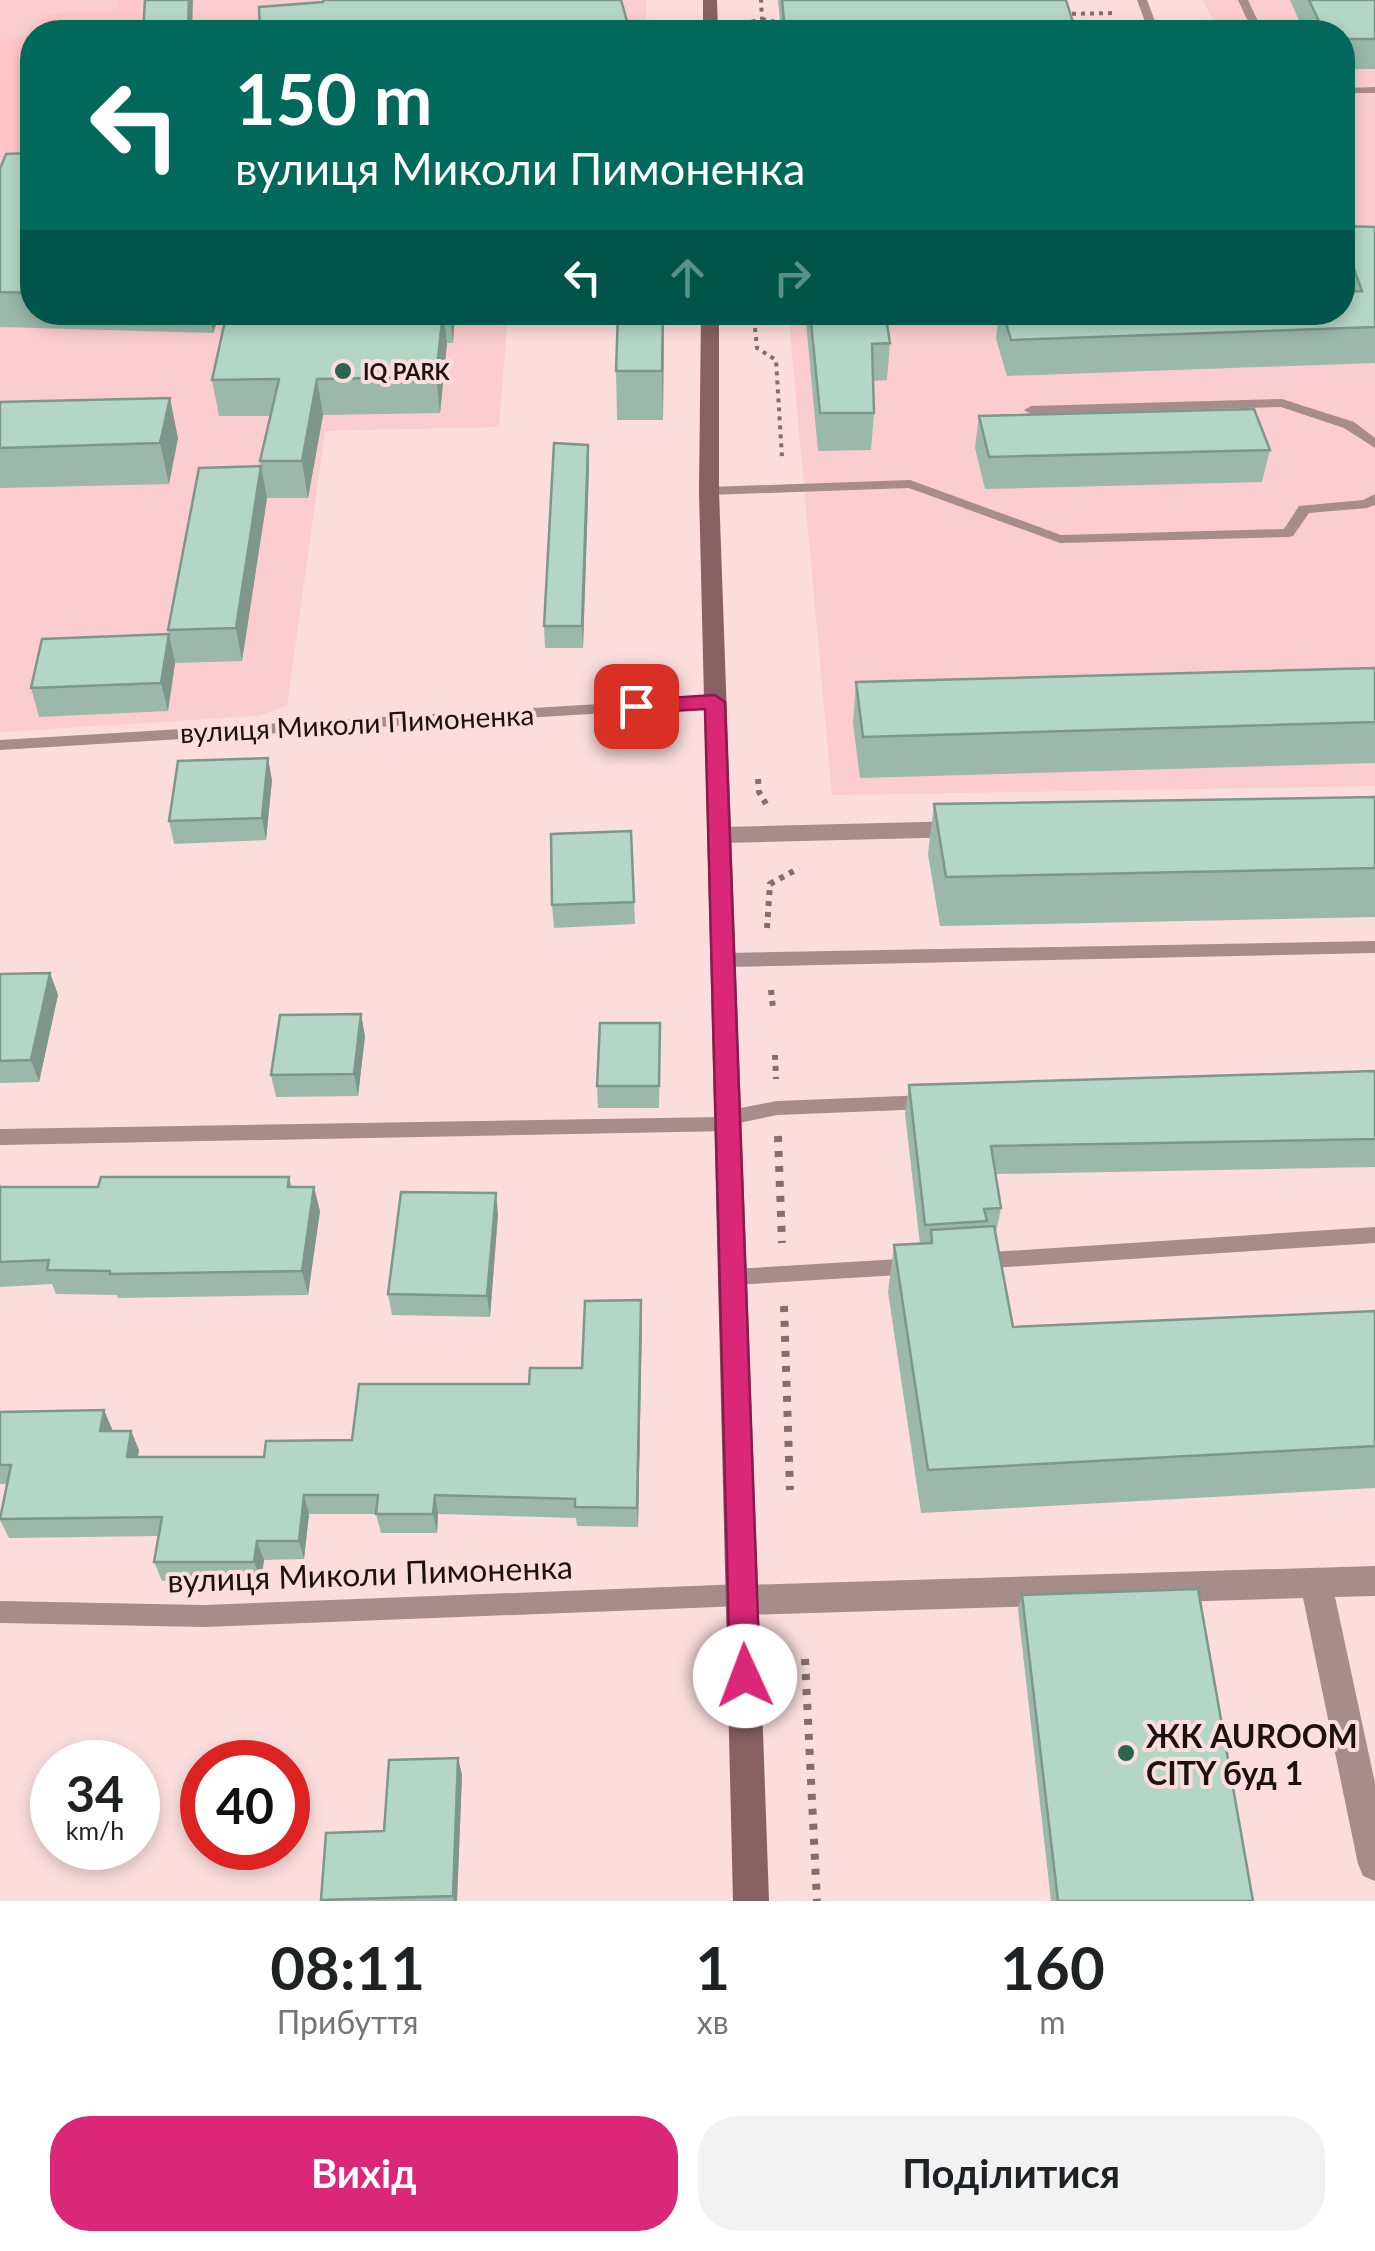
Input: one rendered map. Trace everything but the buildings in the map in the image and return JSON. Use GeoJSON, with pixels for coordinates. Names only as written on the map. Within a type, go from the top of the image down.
{"type":"FeatureCollection","features":[{"type":"Feature","properties":{"kind":"street"},"geometry":{"type":"LineString","coordinates":[[710,325],[709,491],[726,960],[751,1901]]}},
{"type":"Feature","properties":{"kind":"street"},"geometry":{"type":"LineString","coordinates":[[722,835],[978,829]]}},
{"type":"Feature","properties":{"kind":"street"},"geometry":{"type":"LineString","coordinates":[[743,1598],[1375,1581]]}},
{"type":"Feature","properties":{"kind":"street"},"geometry":{"type":"LineString","coordinates":[[1316,1583],[1375,1864]]}},
{"type":"Feature","properties":{"kind":"lane"},"geometry":{"type":"LineString","coordinates":[[1142,0],[1150,20]]}},
{"type":"Feature","properties":{"kind":"lane"},"geometry":{"type":"LineString","coordinates":[[1031,410],[1282,403],[1349,425],[1375,444]]}},
{"type":"Feature","properties":{"kind":"lane"},"geometry":{"type":"LineString","coordinates":[[709,491],[910,484],[1060,540],[1288,533],[1304,509],[1368,504],[1375,498]]}},
{"type":"Feature","properties":{"kind":"lane","name":"вулиця Миколи Пимоненка"},"geometry":{"type":"LineString","coordinates":[[0,745],[715,702]]}},
{"type":"Feature","properties":{"kind":"lane"},"geometry":{"type":"LineString","coordinates":[[726,960],[1375,948]]}},
{"type":"Feature","properties":{"kind":"lane"},"geometry":{"type":"LineString","coordinates":[[0,1136],[730,1120],[777,1108],[956,1102]]}},
{"type":"Feature","properties":{"kind":"lane"},"geometry":{"type":"LineString","coordinates":[[734,1278],[1375,1235]]}},
{"type":"Feature","properties":{"kind":"lane","name":"вулиця Миколи Пимоненка"},"geometry":{"type":"LineString","coordinates":[[0,1612],[204,1616],[743,1598]]}},
{"type":"Feature","properties":{"kind":"path"},"geometry":{"type":"LineString","coordinates":[[761,0],[762,19]]}},
{"type":"Feature","properties":{"kind":"path"},"geometry":{"type":"LineString","coordinates":[[1054,14],[1147,13]]}},
{"type":"Feature","properties":{"kind":"path"},"geometry":{"type":"LineString","coordinates":[[758,20],[767,20]]}},
{"type":"Feature","properties":{"kind":"path"},"geometry":{"type":"LineString","coordinates":[[755,328],[757,348],[776,360],[782,457]]}},
{"type":"Feature","properties":{"kind":"path"},"geometry":{"type":"LineString","coordinates":[[758,772],[759,792],[769,810]]}},
{"type":"Feature","properties":{"kind":"path"},"geometry":{"type":"LineString","coordinates":[[805,1659],[817,1901]]}},
{"type":"Feature","properties":{"kind":"shaded area"},"geometry":{"type":"Polygon","coordinates":[[[0,0],[646,0],[646,20],[20,20],[20,40],[0,42],[0,0]]]}},
{"type":"Feature","properties":{"kind":"shaded area"},"geometry":{"type":"Polygon","coordinates":[[[119,0],[142,0],[137,20],[41,20],[42,15],[117,10],[119,0]]]}},
{"type":"Feature","properties":{"kind":"shaded area"},"geometry":{"type":"Polygon","coordinates":[[[1203,0],[1375,0],[1375,786],[832,795],[789,325],[1355,325],[1355,20],[1212,20],[1203,0]]]}},
{"type":"Feature","properties":{"kind":"shaded area"},"geometry":{"type":"Polygon","coordinates":[[[20,38],[20,178],[0,193],[0,39],[20,38]]]}},
{"type":"Feature","properties":{"kind":"shaded area"},"geometry":{"type":"Polygon","coordinates":[[[0,177],[20,261],[20,325],[507,325],[499,427],[325,431],[287,706],[258,716],[0,732],[0,177]]]}},
{"type":"Feature","properties":{"kind":"place","name":"IQ PARK"},"geometry":{"type":"Point","coordinates":[343,371]}},
{"type":"Feature","properties":{"kind":"place","name":"ЖК AUROOM CITY буд 1"},"geometry":{"type":"Point","coordinates":[1126,1753]}},
{"type":"Feature","properties":{"kind":"route"},"geometry":{"type":"LineString","coordinates":[[636,706],[715,702],[745,1676]]}}]}
